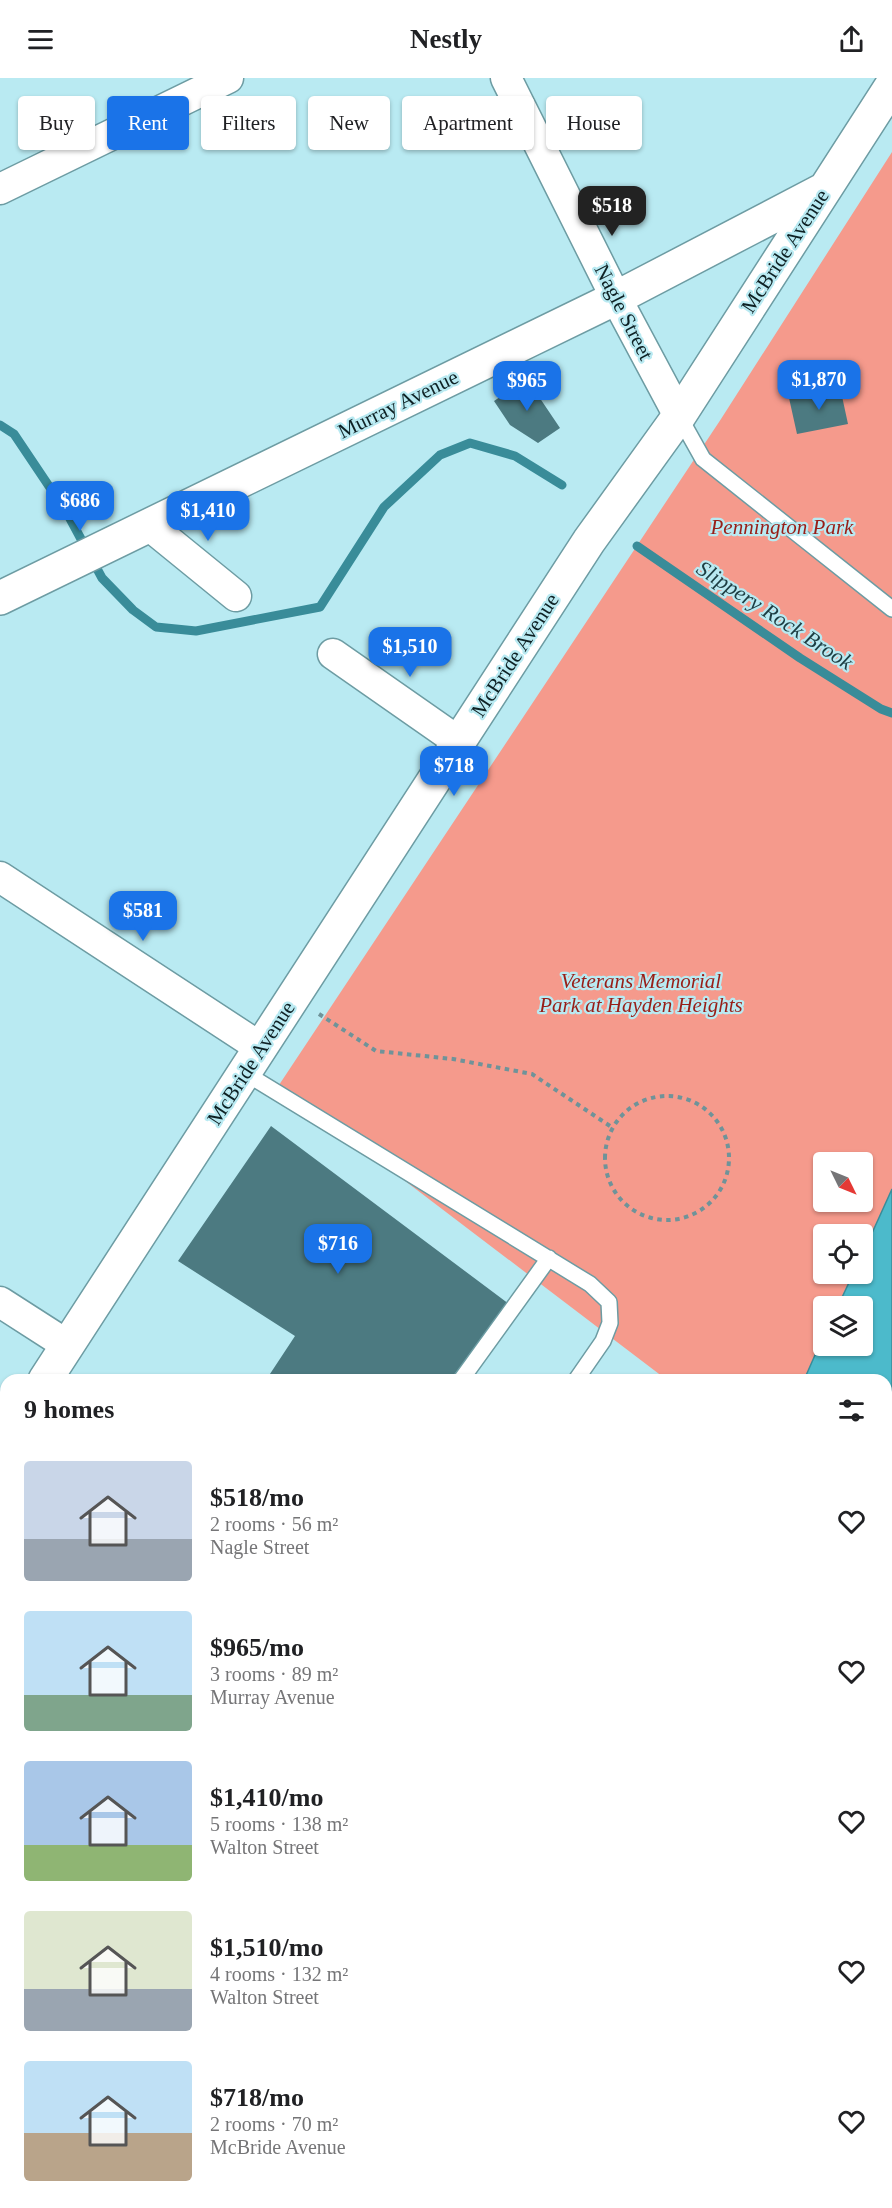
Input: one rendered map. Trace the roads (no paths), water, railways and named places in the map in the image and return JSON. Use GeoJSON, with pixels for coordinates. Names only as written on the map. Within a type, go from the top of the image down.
{"type":"FeatureCollection","features":[{"type":"Feature","properties":{"kind":"main road","name":"McBride Avenue"},"geometry":{"type":"LineString","coordinates":[[49,1374],[589,541],[679,416],[892,85]]}},
{"type":"Feature","properties":{"kind":"main road","name":"Murray Avenue"},"geometry":{"type":"LineString","coordinates":[[0,598],[111,546],[616,298],[824,189]]}},
{"type":"Feature","properties":{"kind":"street"},"geometry":{"type":"LineString","coordinates":[[0,189],[228,78]]}},
{"type":"Feature","properties":{"kind":"street","name":"Nagle Street"},"geometry":{"type":"LineString","coordinates":[[506,78],[616,298],[679,416]]}},
{"type":"Feature","properties":{"kind":"street"},"geometry":{"type":"LineString","coordinates":[[150,526],[236,596]]}},
{"type":"Feature","properties":{"kind":"street"},"geometry":{"type":"LineString","coordinates":[[333,654],[459,742]]}},
{"type":"Feature","properties":{"kind":"street"},"geometry":{"type":"LineString","coordinates":[[0,877],[253,1061]]}},
{"type":"Feature","properties":{"kind":"street"},"geometry":{"type":"LineString","coordinates":[[0,1302],[67,1345]]}},
{"type":"Feature","properties":{"kind":"lane"},"geometry":{"type":"LineString","coordinates":[[679,416],[703,459],[892,609]]}},
{"type":"Feature","properties":{"kind":"lane"},"geometry":{"type":"LineString","coordinates":[[253,1061],[590,1284],[609,1302],[610,1323],[603,1341],[580,1374]]}},
{"type":"Feature","properties":{"kind":"lane"},"geometry":{"type":"LineString","coordinates":[[465,1374],[549,1258]]}},
{"type":"Feature","properties":{"kind":"water"},"geometry":{"type":"Polygon","coordinates":[[[892,1189],[892,1374],[807,1374],[815,1356],[873,1356],[873,1296],[843,1296],[848,1284],[873,1284],[873,1231],[892,1189]]]}},
{"type":"Feature","properties":{"kind":"waterway","name":"Slippery Rock Brook"},"geometry":{"type":"LineString","coordinates":[[0,425],[14,434],[67,513],[102,578],[133,610],[156,627],[196,631],[320,607],[384,507],[440,455],[470,443],[515,456],[562,485]]}},
{"type":"Feature","properties":{"kind":"waterway","name":"Slippery Rock Brook"},"geometry":{"type":"LineString","coordinates":[[637,546],[800,658],[881,709],[892,713]]}},
{"type":"Feature","properties":{"kind":"park label","name":"Pennington Park"},"geometry":{"type":"Point","coordinates":[782,527]}},
{"type":"Feature","properties":{"kind":"park label","name":"Veterans Memorial Park at Hayden Heights"},"geometry":{"type":"Point","coordinates":[641,993]}}]}
